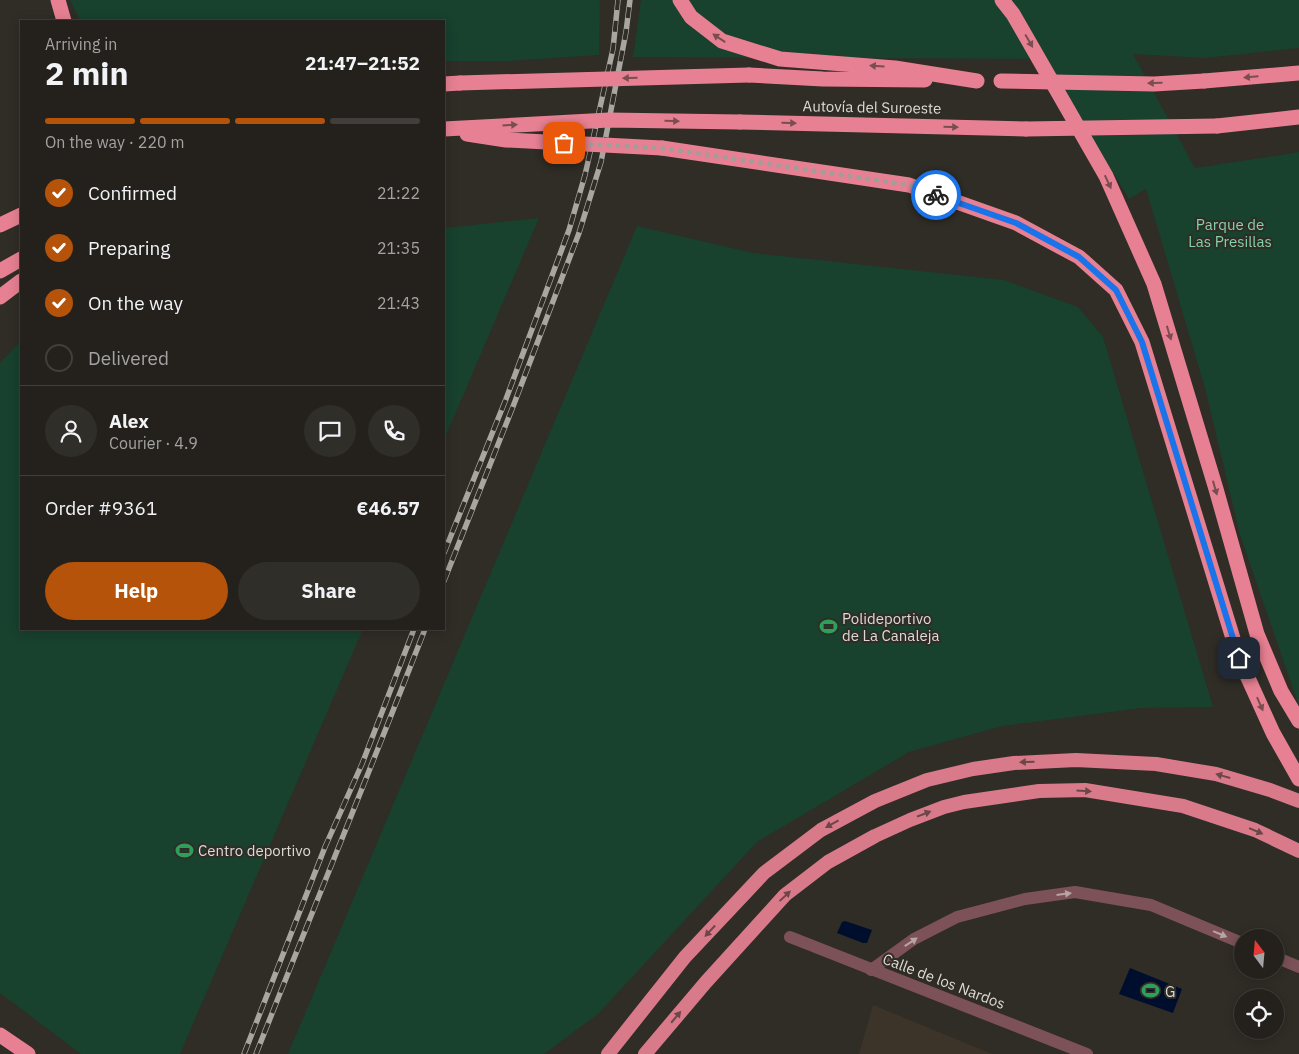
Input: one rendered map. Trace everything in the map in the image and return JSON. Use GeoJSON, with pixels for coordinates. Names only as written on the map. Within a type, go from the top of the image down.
{"type":"FeatureCollection","features":[{"type":"Feature","properties":{"kind":"highway"},"geometry":{"type":"LineString","coordinates":[[58,0],[64,20]]}},
{"type":"Feature","properties":{"kind":"highway"},"geometry":{"type":"LineString","coordinates":[[680,0],[691,17],[722,41],[780,60],[895,68],[977,81]]}},
{"type":"Feature","properties":{"kind":"highway"},"geometry":{"type":"LineString","coordinates":[[1002,0],[1013,14],[1106,176],[1154,284],[1216,489],[1257,634],[1281,691],[1299,721]]}},
{"type":"Feature","properties":{"kind":"highway","name":"Autovía del Suroeste"},"geometry":{"type":"LineString","coordinates":[[445,84],[749,75],[823,79],[1154,84],[1299,73]]}},
{"type":"Feature","properties":{"kind":"highway","name":"Autovía del Suroeste"},"geometry":{"type":"LineString","coordinates":[[445,130],[609,120],[1026,129],[1217,126],[1299,117]]}},
{"type":"Feature","properties":{"kind":"highway"},"geometry":{"type":"LineString","coordinates":[[445,130],[506,140],[662,148],[909,185],[1016,223],[1079,257],[1116,290],[1142,342],[1239,658],[1272,733],[1299,779]]}},
{"type":"Feature","properties":{"kind":"highway"},"geometry":{"type":"LineString","coordinates":[[0,225],[20,215]]}},
{"type":"Feature","properties":{"kind":"highway"},"geometry":{"type":"LineString","coordinates":[[0,270],[20,260]]}},
{"type":"Feature","properties":{"kind":"highway"},"geometry":{"type":"LineString","coordinates":[[0,297],[20,282]]}},
{"type":"Feature","properties":{"kind":"highway"},"geometry":{"type":"LineString","coordinates":[[608,1054],[686,957],[764,873],[821,830],[883,798],[927,780],[973,769],[1014,763],[1076,760],[1156,764],[1216,774],[1299,801]]}},
{"type":"Feature","properties":{"kind":"highway"},"geometry":{"type":"LineString","coordinates":[[645,1054],[719,967],[785,895],[828,862],[867,840],[944,807],[964,802],[1039,791],[1084,790],[1183,806],[1255,830],[1299,851]]}},
{"type":"Feature","properties":{"kind":"highway"},"geometry":{"type":"LineString","coordinates":[[0,1035],[28,1054]]}},
{"type":"Feature","properties":{"kind":"street"},"geometry":{"type":"LineString","coordinates":[[871,970],[914,939],[957,916],[1025,899],[1075,892],[1151,905],[1234,940]]}},
{"type":"Feature","properties":{"kind":"street","name":"Calle de los Nardos"},"geometry":{"type":"LineString","coordinates":[[790,937],[1087,1054]]}},
{"type":"Feature","properties":{"kind":"street"},"geometry":{"type":"LineString","coordinates":[[1284,961],[1299,967]]}},
{"type":"Feature","properties":{"kind":"shaded area"},"geometry":{"type":"Polygon","coordinates":[[[873,1005],[992,1054],[859,1054],[873,1005]]]}},
{"type":"Feature","properties":{"kind":"green space"},"geometry":{"type":"Polygon","coordinates":[[[70,0],[600,0],[599,55],[508,61],[445,61],[445,20],[80,20],[70,0]]]}},
{"type":"Feature","properties":{"kind":"green space","name":"Parque de Las Presillas"},"geometry":{"type":"Polygon","coordinates":[[[641,0],[1299,0],[1299,48],[1205,58],[1133,54],[1195,168],[1299,152],[1299,706],[1240,535],[1205,388],[1146,189],[1129,199],[1045,59],[633,57],[641,0]]]}},
{"type":"Feature","properties":{"kind":"green space"},"geometry":{"type":"Polygon","coordinates":[[[539,218],[445,438],[445,228],[539,218]]]}},
{"type":"Feature","properties":{"kind":"green space","name":"Polideportivo de La Canaleja"},"geometry":{"type":"Polygon","coordinates":[[[637,226],[753,253],[1004,280],[1078,307],[1103,337],[1213,707],[1142,708],[1002,726],[909,752],[757,842],[598,1014],[544,1054],[288,1054],[637,226]]]}},
{"type":"Feature","properties":{"kind":"green space"},"geometry":{"type":"Polygon","coordinates":[[[20,342],[20,630],[363,630],[180,1054],[81,1054],[0,993],[0,363],[20,342]]]}},
{"type":"Feature","properties":{"kind":"water"},"geometry":{"type":"Polygon","coordinates":[[[845,921],[872,930],[867,943],[837,933],[842,922],[845,921]]]}},
{"type":"Feature","properties":{"kind":"water","name":"G"},"geometry":{"type":"Polygon","coordinates":[[[1130,968],[1182,989],[1173,1013],[1119,994],[1130,968]]]}},
{"type":"Feature","properties":{"kind":"railway"},"geometry":{"type":"LineString","coordinates":[[445,551],[506,399],[569,230],[585,175],[613,49],[618,0]]}},
{"type":"Feature","properties":{"kind":"railway"},"geometry":{"type":"LineString","coordinates":[[445,578],[579,233],[601,162],[626,32],[630,0]]}},
{"type":"Feature","properties":{"kind":"railway"},"geometry":{"type":"LineString","coordinates":[[244,1054],[325,847],[362,764],[414,630]]}},
{"type":"Feature","properties":{"kind":"railway"},"geometry":{"type":"LineString","coordinates":[[256,1054],[425,630]]}},
{"type":"Feature","properties":{"kind":"way so far"},"geometry":{"type":"LineString","coordinates":[[564,143],[662,148],[909,185],[936,195]]}},
{"type":"Feature","properties":{"kind":"place","name":"Polideportivo de La Canaleja"},"geometry":{"type":"Point","coordinates":[828,627]}},
{"type":"Feature","properties":{"kind":"place","name":"Centro deportivo"},"geometry":{"type":"Point","coordinates":[184,850]}},
{"type":"Feature","properties":{"kind":"place","name":"G"},"geometry":{"type":"Point","coordinates":[1151,991]}},
{"type":"Feature","properties":{"kind":"route"},"geometry":{"type":"LineString","coordinates":[[936,195],[1016,223],[1079,257],[1116,290],[1142,342],[1239,658]]}}]}
